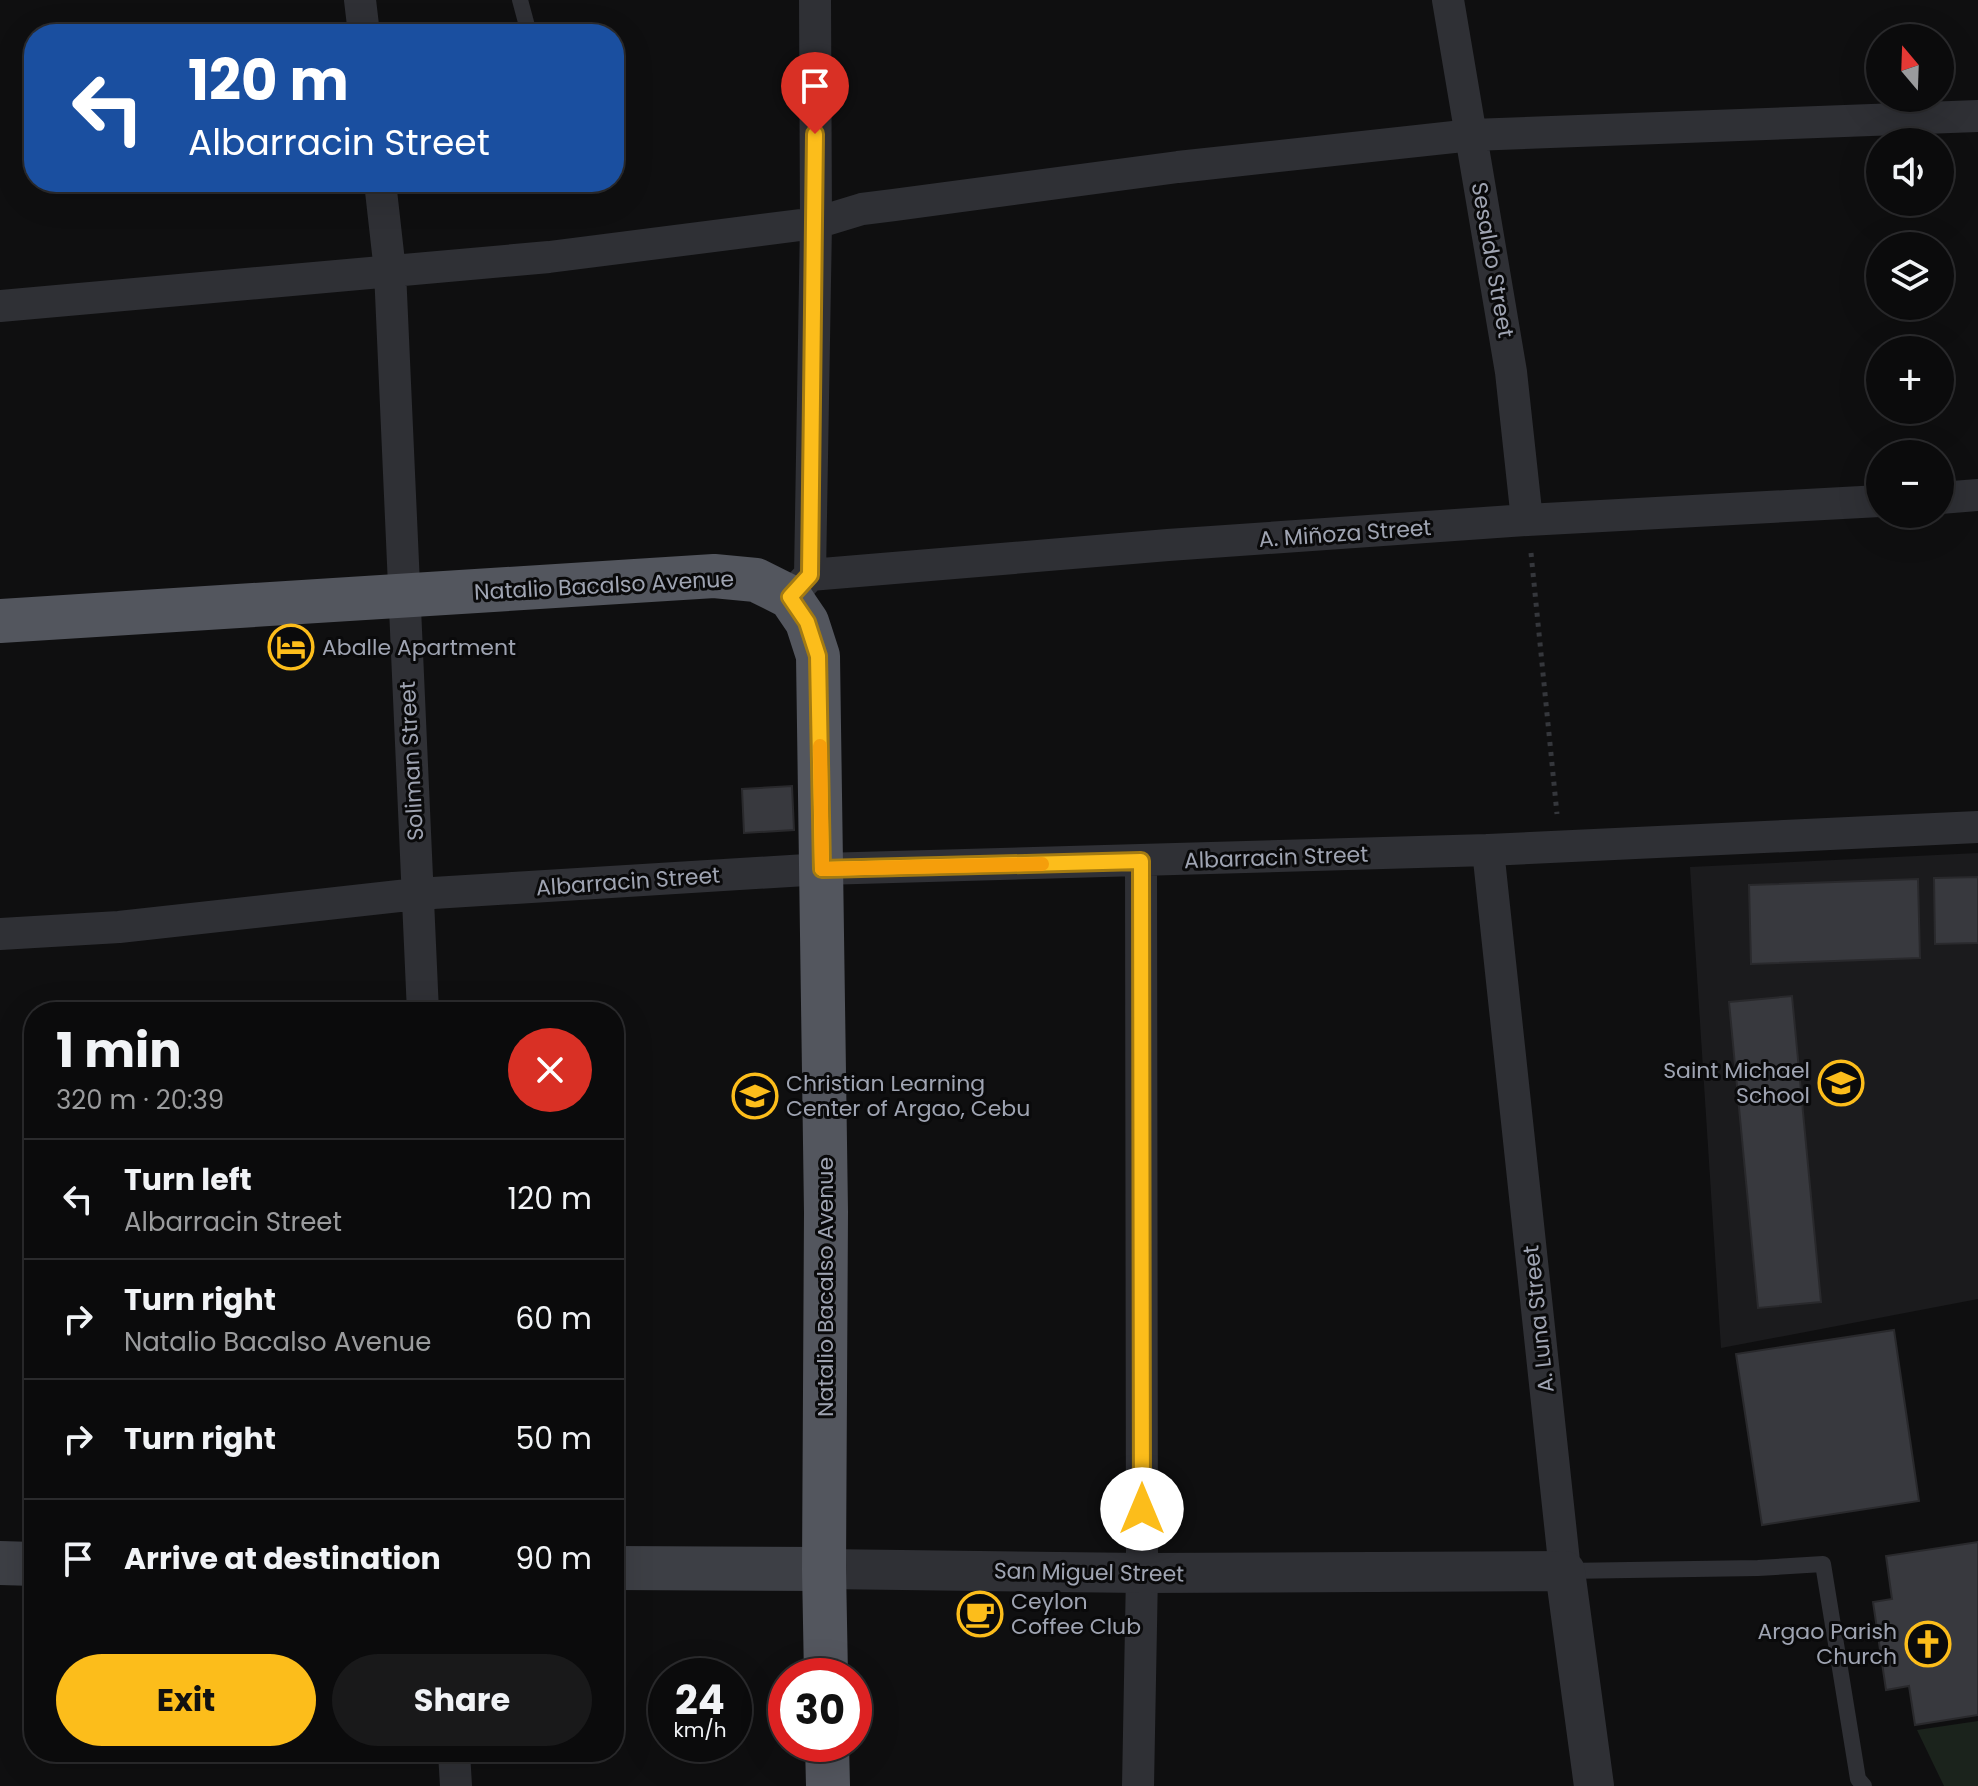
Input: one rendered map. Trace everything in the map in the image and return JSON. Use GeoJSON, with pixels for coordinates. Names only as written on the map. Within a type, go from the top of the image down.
{"type":"FeatureCollection","features":[{"type":"Feature","properties":{"kind":"highway","name":"Natalio Bacalso Avenue"},"geometry":{"type":"LineString","coordinates":[[0,621],[714,576],[800,586],[818,656],[826,1212],[826,1658]]}},
{"type":"Feature","properties":{"kind":"highway"},"geometry":{"type":"LineString","coordinates":[[827,1762],[828,1786]]}},
{"type":"Feature","properties":{"kind":"main road"},"geometry":{"type":"LineString","coordinates":[[0,1563],[24,1564]]}},
{"type":"Feature","properties":{"kind":"main road","name":"San Miguel Street"},"geometry":{"type":"LineString","coordinates":[[624,1568],[824,1569]]}},
{"type":"Feature","properties":{"kind":"street"},"geometry":{"type":"LineString","coordinates":[[360,0],[363,24]]}},
{"type":"Feature","properties":{"kind":"street"},"geometry":{"type":"LineString","coordinates":[[800,586],[816,223],[815,0]]}},
{"type":"Feature","properties":{"kind":"street","name":"Sesaldo Street"},"geometry":{"type":"LineString","coordinates":[[1448,0],[1511,372],[1527,520]]}},
{"type":"Feature","properties":{"kind":"street"},"geometry":{"type":"LineString","coordinates":[[0,306],[549,257],[816,223],[862,209],[1178,167],[1472,135],[1978,116]]}},
{"type":"Feature","properties":{"kind":"street","name":"Soliman Street"},"geometry":{"type":"LineString","coordinates":[[381,192],[390,271],[422,1002]]}},
{"type":"Feature","properties":{"kind":"street"},"geometry":{"type":"LineString","coordinates":[[1954,497],[1978,495]]}},
{"type":"Feature","properties":{"kind":"street","name":"A. Miñoza Street"},"geometry":{"type":"LineString","coordinates":[[800,586],[1184,544],[1527,520],[1866,502]]}},
{"type":"Feature","properties":{"kind":"street","name":"Albarracin Street"},"geometry":{"type":"LineString","coordinates":[[0,934],[119,927],[417,894],[822,869],[1488,850],[1978,827]]}},
{"type":"Feature","properties":{"kind":"street","name":"A. Luna Street"},"geometry":{"type":"LineString","coordinates":[[1488,850],[1565,1571],[1594,1786]]}},
{"type":"Feature","properties":{"kind":"street"},"geometry":{"type":"LineString","coordinates":[[1138,1786],[1142,1573],[1141,861]]}},
{"type":"Feature","properties":{"kind":"street","name":"San Miguel Street"},"geometry":{"type":"LineString","coordinates":[[824,1569],[1142,1573],[1565,1571]]}},
{"type":"Feature","properties":{"kind":"street"},"geometry":{"type":"LineString","coordinates":[[455,1762],[456,1786]]}},
{"type":"Feature","properties":{"kind":"lane"},"geometry":{"type":"LineString","coordinates":[[520,0],[526,24]]}},
{"type":"Feature","properties":{"kind":"lane"},"geometry":{"type":"LineString","coordinates":[[1565,1571],[1823,1564],[1858,1779],[1864,1786]]}},
{"type":"Feature","properties":{"kind":"path"},"geometry":{"type":"LineString","coordinates":[[1527,520],[1560,847]]}},
{"type":"Feature","properties":{"kind":"shaded area","name":"Saint Michael School"},"geometry":{"type":"Polygon","coordinates":[[[1978,853],[1978,1299],[1721,1348],[1690,867],[1978,853]]]}},
{"type":"Feature","properties":{"kind":"shaded area"},"geometry":{"type":"Polygon","coordinates":[[[1978,1721],[1978,1786],[1944,1786],[1917,1730],[1978,1721]]]}},
{"type":"Feature","properties":{"kind":"building"},"geometry":{"type":"Polygon","coordinates":[[[792,786],[794,830],[744,833],[742,789],[792,786]]]}},
{"type":"Feature","properties":{"kind":"building"},"geometry":{"type":"Polygon","coordinates":[[[1978,877],[1978,943],[1935,944],[1934,878],[1978,877]]]}},
{"type":"Feature","properties":{"kind":"building"},"geometry":{"type":"Polygon","coordinates":[[[1918,879],[1920,958],[1751,964],[1749,885],[1918,879]]]}},
{"type":"Feature","properties":{"kind":"building"},"geometry":{"type":"Polygon","coordinates":[[[1792,996],[1821,1302],[1758,1308],[1729,1002],[1792,996]]]}},
{"type":"Feature","properties":{"kind":"building"},"geometry":{"type":"Polygon","coordinates":[[[1894,1330],[1919,1501],[1762,1525],[1736,1354],[1894,1330]]]}},
{"type":"Feature","properties":{"kind":"building","name":"Argao Parish Church"},"geometry":{"type":"Polygon","coordinates":[[[1978,1542],[1978,1715],[1915,1725],[1909,1686],[1886,1690],[1873,1602],[1892,1599],[1886,1556],[1978,1542]]]}},
{"type":"Feature","properties":{"kind":"slow traffic"},"geometry":{"type":"LineString","coordinates":[[820,746],[822,869],[1042,864]]}},
{"type":"Feature","properties":{"kind":"place","name":"Aballe Apartment"},"geometry":{"type":"Point","coordinates":[291,647]}},
{"type":"Feature","properties":{"kind":"place","name":"Saint Michael School"},"geometry":{"type":"Point","coordinates":[1841,1083]}},
{"type":"Feature","properties":{"kind":"place","name":"Christian Learning Center of Argao, Cebu"},"geometry":{"type":"Point","coordinates":[755,1096]}},
{"type":"Feature","properties":{"kind":"place","name":"Ceylon Coffee Club"},"geometry":{"type":"Point","coordinates":[980,1614]}},
{"type":"Feature","properties":{"kind":"place","name":"Argao Parish Church"},"geometry":{"type":"Point","coordinates":[1928,1644]}},
{"type":"Feature","properties":{"kind":"route"},"geometry":{"type":"LineString","coordinates":[[815,134],[810,575],[790,597],[807,622],[818,656],[822,869],[1141,861],[1142,1509]]}}]}
